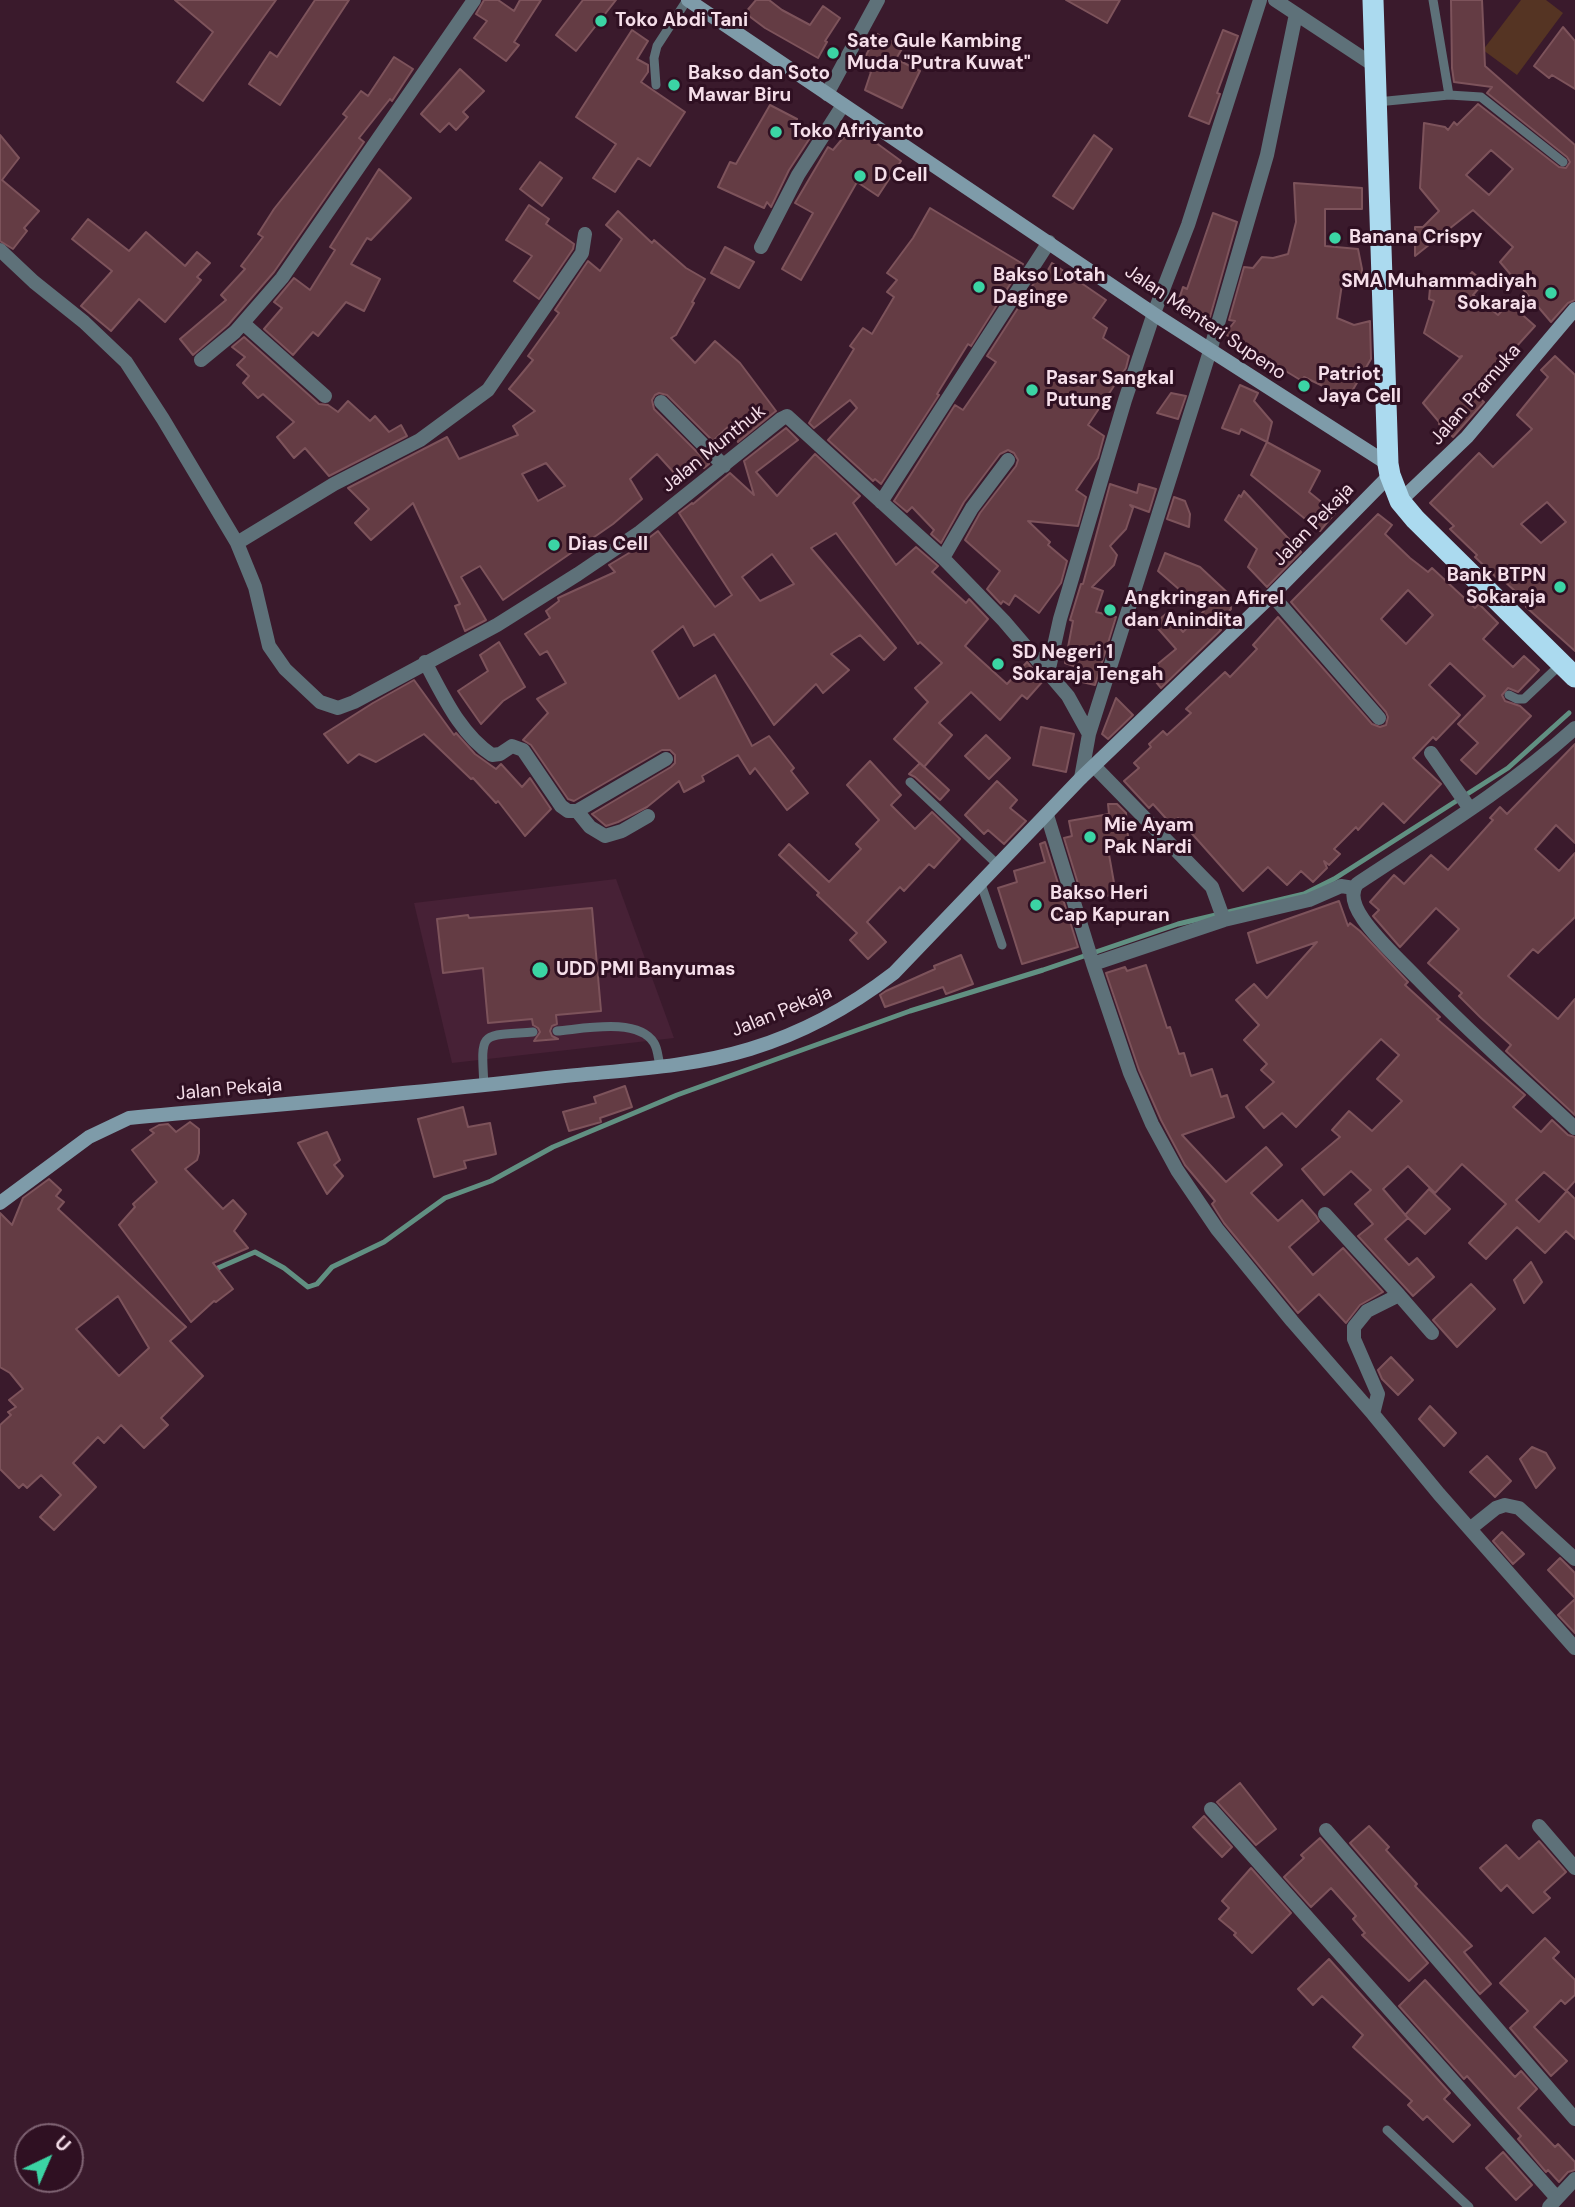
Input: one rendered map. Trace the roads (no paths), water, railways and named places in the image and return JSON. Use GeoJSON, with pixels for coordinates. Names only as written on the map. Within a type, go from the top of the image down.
{"type":"FeatureCollection","features":[{"type":"Feature","properties":{"kind":"highway"},"geometry":{"type":"LineString","coordinates":[[1373,0],[1389,470],[1400,501],[1426,531],[1568,670]]}},
{"type":"Feature","properties":{"kind":"street"},"geometry":{"type":"LineString","coordinates":[[201,360],[243,323],[282,278],[474,0]]}},
{"type":"Feature","properties":{"kind":"street","name":"Jalan Menteri Supeno"},"geometry":{"type":"LineString","coordinates":[[688,0],[1389,470]]}},
{"type":"Feature","properties":{"kind":"street"},"geometry":{"type":"LineString","coordinates":[[827,94],[878,0]]}},
{"type":"Feature","properties":{"kind":"street"},"geometry":{"type":"LineString","coordinates":[[1048,673],[1060,619],[1091,513],[1154,313],[1188,225],[1260,0]]}},
{"type":"Feature","properties":{"kind":"street"},"geometry":{"type":"LineString","coordinates":[[1275,0],[1375,66]]}},
{"type":"Feature","properties":{"kind":"street"},"geometry":{"type":"LineString","coordinates":[[1081,778],[1089,734],[1210,351],[1267,155],[1296,15]]}},
{"type":"Feature","properties":{"kind":"street"},"geometry":{"type":"LineString","coordinates":[[761,247],[798,175],[843,105]]}},
{"type":"Feature","properties":{"kind":"street"},"geometry":{"type":"LineString","coordinates":[[0,250],[34,282],[85,322],[125,362],[184,453],[237,543],[334,484],[420,440],[488,390],[582,253],[585,234]]}},
{"type":"Feature","properties":{"kind":"street"},"geometry":{"type":"LineString","coordinates":[[881,502],[1049,242]]}},
{"type":"Feature","properties":{"kind":"street","name":"Jalan Pramuka"},"geometry":{"type":"LineString","coordinates":[[1400,501],[1467,437],[1575,309]]}},
{"type":"Feature","properties":{"kind":"street"},"geometry":{"type":"LineString","coordinates":[[243,323],[325,396]]}},
{"type":"Feature","properties":{"kind":"street"},"geometry":{"type":"LineString","coordinates":[[662,402],[724,466]]}},
{"type":"Feature","properties":{"kind":"street","name":"Jalan Munthuk"},"geometry":{"type":"LineString","coordinates":[[237,543],[255,587],[269,646],[285,669],[320,702],[338,708],[497,625],[579,574],[640,533],[787,416],[943,558],[1004,621],[1068,696],[1089,734]]}},
{"type":"Feature","properties":{"kind":"street"},"geometry":{"type":"LineString","coordinates":[[943,558],[972,508],[1008,460]]}},
{"type":"Feature","properties":{"kind":"street","name":"Jalan Pekaja"},"geometry":{"type":"LineString","coordinates":[[0,1203],[89,1137],[129,1118],[484,1086],[710,1058],[751,1049],[826,1019],[861,999],[894,973],[1081,778],[1272,595],[1389,470]]}},
{"type":"Feature","properties":{"kind":"street"},"geometry":{"type":"LineString","coordinates":[[1272,595],[1379,718]]}},
{"type":"Feature","properties":{"kind":"street"},"geometry":{"type":"LineString","coordinates":[[425,662],[453,712],[483,749],[492,755],[518,746],[556,795],[561,806],[568,811],[578,811],[666,759]]}},
{"type":"Feature","properties":{"kind":"street"},"geometry":{"type":"LineString","coordinates":[[1092,963],[1224,919],[1309,900],[1341,886],[1354,888],[1550,750],[1575,728]]}},
{"type":"Feature","properties":{"kind":"street"},"geometry":{"type":"LineString","coordinates":[[1431,753],[1468,807]]}},
{"type":"Feature","properties":{"kind":"street"},"geometry":{"type":"LineString","coordinates":[[1094,766],[1212,887],[1224,919]]}},
{"type":"Feature","properties":{"kind":"street"},"geometry":{"type":"LineString","coordinates":[[578,811],[590,827],[605,836],[622,831],[648,816]]}},
{"type":"Feature","properties":{"kind":"street"},"geometry":{"type":"LineString","coordinates":[[1047,815],[1092,963],[1130,1073],[1152,1124],[1177,1170],[1217,1229],[1292,1321],[1438,1494],[1575,1648]]}},
{"type":"Feature","properties":{"kind":"street"},"geometry":{"type":"LineString","coordinates":[[1354,888],[1354,901],[1363,919],[1392,952],[1466,1028],[1575,1128]]}},
{"type":"Feature","properties":{"kind":"street"},"geometry":{"type":"LineString","coordinates":[[1325,1214],[1432,1333]]}},
{"type":"Feature","properties":{"kind":"street"},"geometry":{"type":"LineString","coordinates":[[1373,1414],[1378,1394],[1354,1339],[1354,1327],[1367,1311],[1399,1296]]}},
{"type":"Feature","properties":{"kind":"street"},"geometry":{"type":"LineString","coordinates":[[1471,1528],[1496,1508],[1505,1505],[1519,1508],[1575,1559]]}},
{"type":"Feature","properties":{"kind":"street"},"geometry":{"type":"LineString","coordinates":[[1211,1809],[1553,2202],[1575,2179]]}},
{"type":"Feature","properties":{"kind":"street"},"geometry":{"type":"LineString","coordinates":[[1539,1826],[1575,1868]]}},
{"type":"Feature","properties":{"kind":"street"},"geometry":{"type":"LineString","coordinates":[[1326,1830],[1575,2119]]}},
{"type":"Feature","properties":{"kind":"lane"},"geometry":{"type":"LineString","coordinates":[[656,85],[654,58],[657,46],[688,0]]}},
{"type":"Feature","properties":{"kind":"lane"},"geometry":{"type":"LineString","coordinates":[[1433,0],[1449,95]]}},
{"type":"Feature","properties":{"kind":"lane"},"geometry":{"type":"LineString","coordinates":[[1377,102],[1449,95],[1480,97],[1563,162]]}},
{"type":"Feature","properties":{"kind":"lane"},"geometry":{"type":"LineString","coordinates":[[1509,695],[1524,699],[1568,670]]}},
{"type":"Feature","properties":{"kind":"lane"},"geometry":{"type":"LineString","coordinates":[[910,782],[998,865]]}},
{"type":"Feature","properties":{"kind":"lane"},"geometry":{"type":"LineString","coordinates":[[981,884],[1002,945]]}},
{"type":"Feature","properties":{"kind":"lane"},"geometry":{"type":"LineString","coordinates":[[557,1031],[621,1026],[634,1029],[646,1034],[655,1044],[660,1065]]}},
{"type":"Feature","properties":{"kind":"lane"},"geometry":{"type":"LineString","coordinates":[[484,1086],[482,1047],[485,1041],[491,1035],[533,1032]]}},
{"type":"Feature","properties":{"kind":"lane"},"geometry":{"type":"LineString","coordinates":[[1387,2130],[1469,2207]]}},
{"type":"Feature","properties":{"kind":"waterway"},"geometry":{"type":"LineString","coordinates":[[211,1271],[255,1252],[284,1268],[308,1287],[317,1284],[332,1267],[384,1242],[445,1198],[491,1181],[553,1147],[677,1095],[910,1011],[1178,924],[1304,894],[1334,879],[1508,768],[1569,713]]}},
{"type":"Feature","properties":{"kind":"place","name":"Toko Abdi Tani"},"geometry":{"type":"Point","coordinates":[601,21]}},
{"type":"Feature","properties":{"kind":"place","name":"Sate Gule Kambing Muda \"Putra Kuwat\""},"geometry":{"type":"Point","coordinates":[833,53]}},
{"type":"Feature","properties":{"kind":"place","name":"Bakso dan Soto Mawar Biru"},"geometry":{"type":"Point","coordinates":[674,85]}},
{"type":"Feature","properties":{"kind":"place","name":"Toko Afriyanto"},"geometry":{"type":"Point","coordinates":[776,132]}},
{"type":"Feature","properties":{"kind":"place","name":"D Cell"},"geometry":{"type":"Point","coordinates":[860,176]}},
{"type":"Feature","properties":{"kind":"place","name":"Banana Crispy"},"geometry":{"type":"Point","coordinates":[1335,238]}},
{"type":"Feature","properties":{"kind":"place","name":"Bakso Lotah Daginge"},"geometry":{"type":"Point","coordinates":[979,287]}},
{"type":"Feature","properties":{"kind":"place","name":"SMA Muhammadiyah Sokaraja"},"geometry":{"type":"Point","coordinates":[1551,293]}},
{"type":"Feature","properties":{"kind":"place","name":"Patriot Jaya Cell"},"geometry":{"type":"Point","coordinates":[1304,386]}},
{"type":"Feature","properties":{"kind":"place","name":"Pasar Sangkal Putung"},"geometry":{"type":"Point","coordinates":[1032,390]}},
{"type":"Feature","properties":{"kind":"place","name":"Dias Cell"},"geometry":{"type":"Point","coordinates":[554,545]}},
{"type":"Feature","properties":{"kind":"place","name":"Bank BTPN Sokaraja"},"geometry":{"type":"Point","coordinates":[1560,587]}},
{"type":"Feature","properties":{"kind":"place","name":"Angkringan Afirel dan Anindita"},"geometry":{"type":"Point","coordinates":[1110,610]}},
{"type":"Feature","properties":{"kind":"place","name":"SD Negeri 1 Sokaraja Tengah"},"geometry":{"type":"Point","coordinates":[998,664]}},
{"type":"Feature","properties":{"kind":"place","name":"Mie Ayam Pak Nardi"},"geometry":{"type":"Point","coordinates":[1090,837]}},
{"type":"Feature","properties":{"kind":"place","name":"Bakso Heri Cap Kapuran"},"geometry":{"type":"Point","coordinates":[1036,905]}},
{"type":"Feature","properties":{"kind":"place","name":"UDD PMI Banyumas"},"geometry":{"type":"Point","coordinates":[540,970]}}]}
